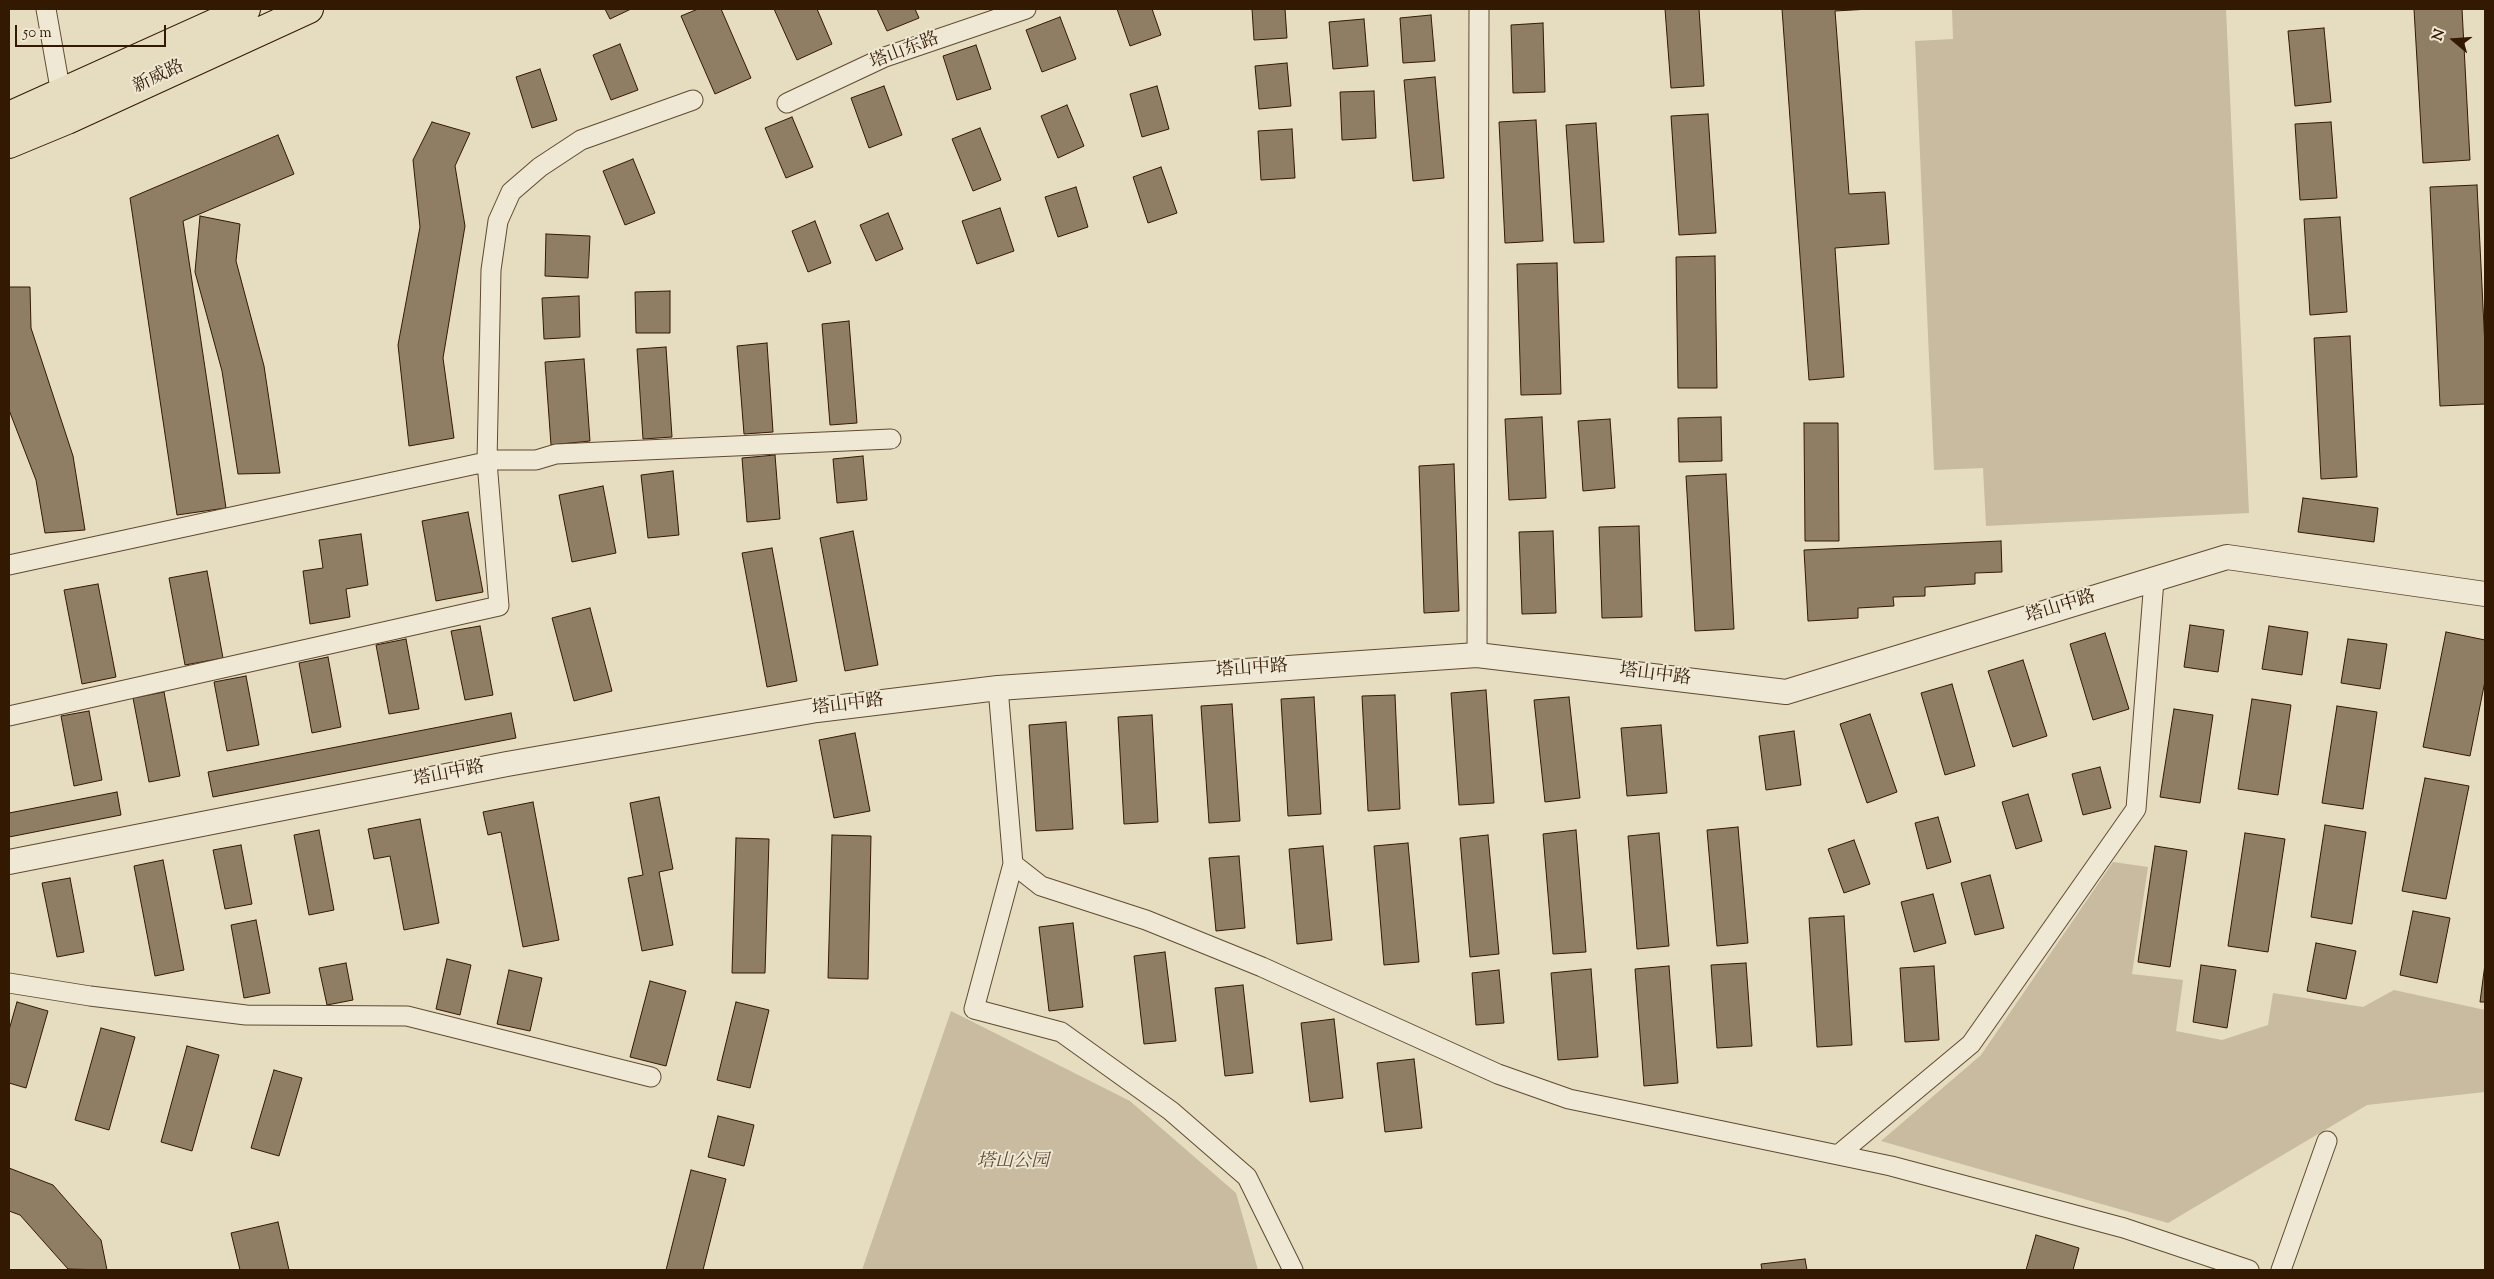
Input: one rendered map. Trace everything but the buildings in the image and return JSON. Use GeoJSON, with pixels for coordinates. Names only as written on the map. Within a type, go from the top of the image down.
{"type":"FeatureCollection","features":[{"type":"Feature","properties":{"kind":"main road","name":"新威路"},"geometry":{"type":"LineString","coordinates":[[9,116],[246,9]]}},
{"type":"Feature","properties":{"kind":"main road","name":"新威路"},"geometry":{"type":"LineString","coordinates":[[9,144],[67,120],[309,9]]}},
{"type":"Feature","properties":{"kind":"street"},"geometry":{"type":"LineString","coordinates":[[46,9],[60,94],[67,120]]}},
{"type":"Feature","properties":{"kind":"street","name":"塔山东路"},"geometry":{"type":"LineString","coordinates":[[787,103],[885,57],[1026,9]]}},
{"type":"Feature","properties":{"kind":"street"},"geometry":{"type":"LineString","coordinates":[[1477,655],[1479,9]]}},
{"type":"Feature","properties":{"kind":"street"},"geometry":{"type":"LineString","coordinates":[[9,716],[499,606],[487,462],[491,270],[498,222],[511,192],[540,167],[581,140],[693,100]]}},
{"type":"Feature","properties":{"kind":"street"},"geometry":{"type":"LineString","coordinates":[[9,565],[487,462],[536,460],[556,454],[891,439]]}},
{"type":"Feature","properties":{"kind":"street","name":"塔山中路"},"geometry":{"type":"LineString","coordinates":[[9,862],[507,764],[817,710],[998,688],[1477,655],[1786,692],[2227,557],[2485,594]]}},
{"type":"Feature","properties":{"kind":"street"},"geometry":{"type":"LineString","coordinates":[[1838,1155],[1971,1044],[2136,809],[2154,580]]}},
{"type":"Feature","properties":{"kind":"street"},"geometry":{"type":"LineString","coordinates":[[998,688],[1012,864],[974,1009],[1061,1032],[1171,1111],[1247,1178],[1293,1270]]}},
{"type":"Feature","properties":{"kind":"street"},"geometry":{"type":"LineString","coordinates":[[1012,864],[1041,886],[1146,920],[1253,963],[1516,1080],[1569,1099],[1891,1166],[2124,1228],[2248,1270]]}},
{"type":"Feature","properties":{"kind":"street"},"geometry":{"type":"LineString","coordinates":[[9,983],[90,996],[246,1014],[407,1016],[651,1077]]}},
{"type":"Feature","properties":{"kind":"street"},"geometry":{"type":"LineString","coordinates":[[2281,1270],[2327,1141]]}},
{"type":"Feature","properties":{"kind":"green space"},"geometry":{"type":"Polygon","coordinates":[[[1952,9],[2226,9],[2249,513],[1986,526],[1983,468],[1934,470],[1915,41],[1953,39],[1952,9]]]}},
{"type":"Feature","properties":{"kind":"green space"},"geometry":{"type":"Polygon","coordinates":[[[2113,862],[2148,867],[2132,974],[2183,980],[2176,1031],[2222,1040],[2268,1025],[2273,993],[2363,1007],[2394,990],[2485,1010],[2485,1092],[2367,1105],[2168,1223],[1881,1141],[1981,1055],[2113,862]]]}},
{"type":"Feature","properties":{"kind":"green space","name":"塔山公园"},"geometry":{"type":"Polygon","coordinates":[[[951,1011],[1130,1101],[1236,1193],[1258,1270],[862,1270],[951,1011]]]}}]}
